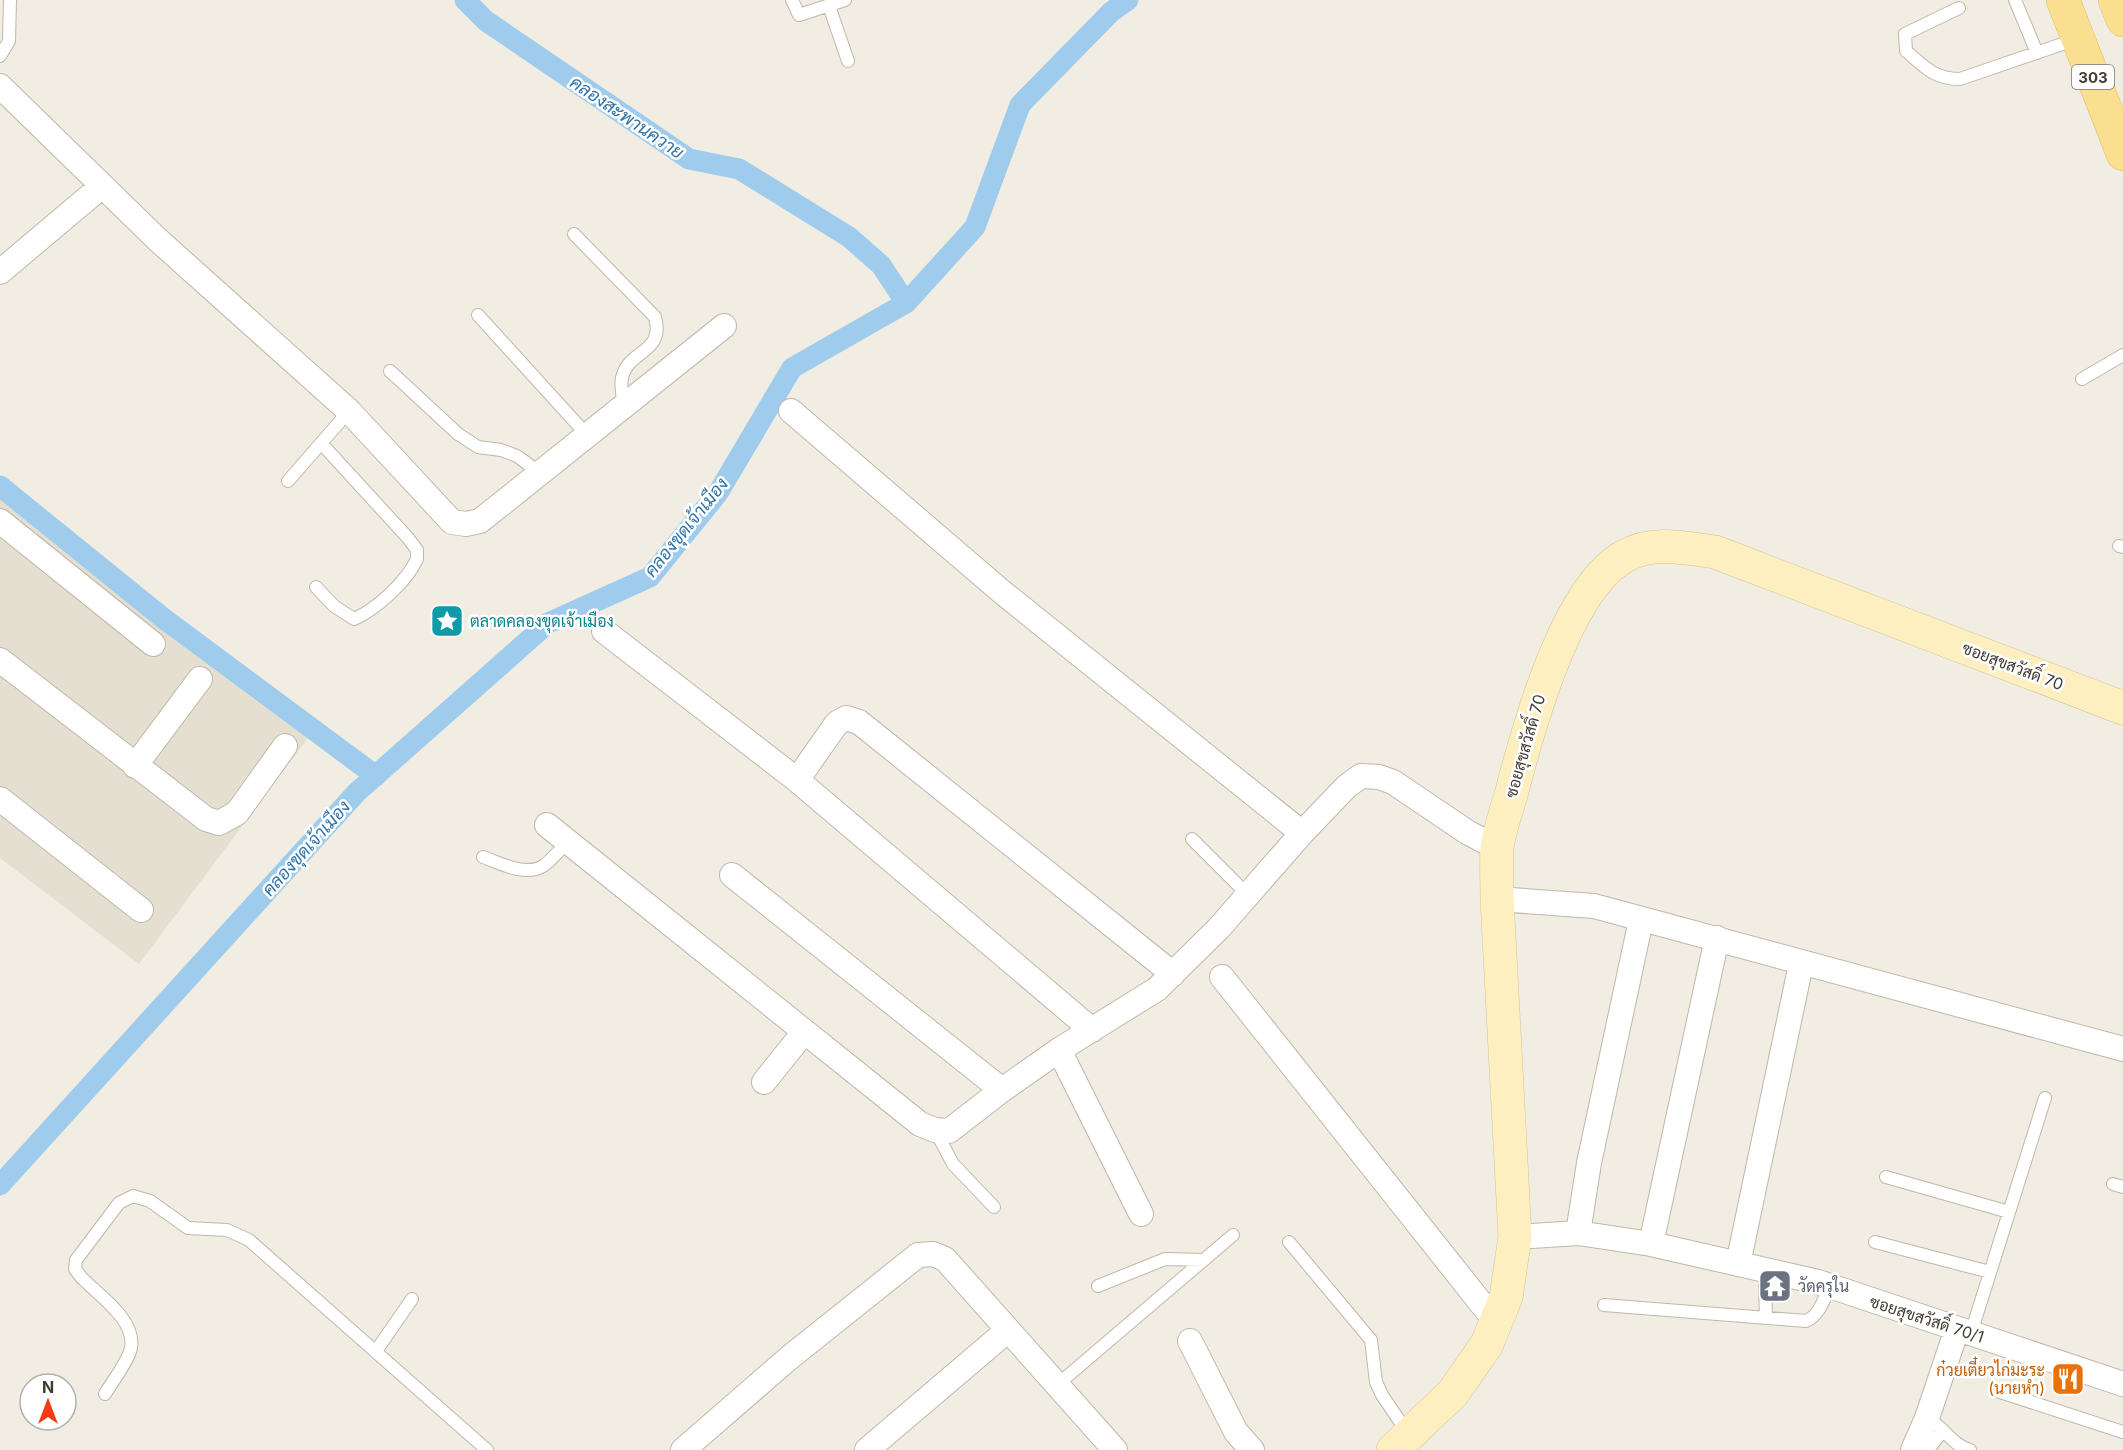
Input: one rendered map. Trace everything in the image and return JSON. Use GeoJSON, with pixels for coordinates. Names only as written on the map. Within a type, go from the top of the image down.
{"type":"FeatureCollection","features":[{"type":"Feature","properties":{"kind":"main road","name":"303"},"geometry":{"type":"LineString","coordinates":[[2063,0],[2123,154]]}},
{"type":"Feature","properties":{"kind":"main road"},"geometry":{"type":"LineString","coordinates":[[2115,0],[2123,20]]}},
{"type":"Feature","properties":{"kind":"street"},"geometry":{"type":"LineString","coordinates":[[3,95],[158,240],[349,411],[453,522],[466,524],[480,521],[724,326]]}},
{"type":"Feature","properties":{"kind":"street"},"geometry":{"type":"LineString","coordinates":[[0,272],[102,186]]}},
{"type":"Feature","properties":{"kind":"street"},"geometry":{"type":"LineString","coordinates":[[791,411],[1002,592],[1302,833]]}},
{"type":"Feature","properties":{"kind":"street"},"geometry":{"type":"LineString","coordinates":[[0,521],[153,644]]}},
{"type":"Feature","properties":{"kind":"street","name":"ซอยสุขสวัสดิ์ 70"},"geometry":{"type":"LineString","coordinates":[[1401,1443],[1453,1393],[1487,1344],[1506,1297],[1515,1237],[1497,899],[1497,848],[1520,759],[1545,681],[1577,613],[1600,576],[1626,555],[1666,545],[1715,552],[2123,708]]}},
{"type":"Feature","properties":{"kind":"street"},"geometry":{"type":"LineString","coordinates":[[604,631],[797,780],[1092,1030]]}},
{"type":"Feature","properties":{"kind":"street"},"geometry":{"type":"LineString","coordinates":[[0,660],[206,819],[219,823],[237,813],[285,746]]}},
{"type":"Feature","properties":{"kind":"street"},"geometry":{"type":"LineString","coordinates":[[135,766],[200,679]]}},
{"type":"Feature","properties":{"kind":"street"},"geometry":{"type":"LineString","coordinates":[[797,780],[837,723],[846,718],[859,722],[1173,974]]}},
{"type":"Feature","properties":{"kind":"street"},"geometry":{"type":"LineString","coordinates":[[547,825],[920,1124],[935,1130],[949,1131],[1059,1050],[1157,989],[1248,895],[1347,786],[1361,776],[1379,777],[1392,782],[1467,832],[1497,848]]}},
{"type":"Feature","properties":{"kind":"street"},"geometry":{"type":"LineString","coordinates":[[0,799],[141,910]]}},
{"type":"Feature","properties":{"kind":"street"},"geometry":{"type":"LineString","coordinates":[[732,875],[1002,1090]]}},
{"type":"Feature","properties":{"kind":"street"},"geometry":{"type":"LineString","coordinates":[[1497,899],[1594,906],[1717,938],[1801,964],[2123,1049]]}},
{"type":"Feature","properties":{"kind":"street"},"geometry":{"type":"LineString","coordinates":[[1578,1233],[1589,1163],[1641,920]]}},
{"type":"Feature","properties":{"kind":"street"},"geometry":{"type":"LineString","coordinates":[[1651,1244],[1717,938]]}},
{"type":"Feature","properties":{"kind":"street"},"geometry":{"type":"LineString","coordinates":[[1738,1264],[1801,964]]}},
{"type":"Feature","properties":{"kind":"street"},"geometry":{"type":"LineString","coordinates":[[1222,977],[1496,1322]]}},
{"type":"Feature","properties":{"kind":"street"},"geometry":{"type":"LineString","coordinates":[[764,1082],[804,1032]]}},
{"type":"Feature","properties":{"kind":"street"},"geometry":{"type":"LineString","coordinates":[[1059,1050],[1141,1214]]}},
{"type":"Feature","properties":{"kind":"street","name":"ซอยสุขสวัสดิ์ 70/1"},"geometry":{"type":"LineString","coordinates":[[1515,1237],[1578,1233],[1651,1244],[1738,1264],[1830,1287],[2123,1384]]}},
{"type":"Feature","properties":{"kind":"street"},"geometry":{"type":"LineString","coordinates":[[682,1450],[789,1358],[918,1255],[933,1254],[945,1259],[1115,1450]]}},
{"type":"Feature","properties":{"kind":"street"},"geometry":{"type":"LineString","coordinates":[[867,1450],[1008,1330]]}},
{"type":"Feature","properties":{"kind":"street"},"geometry":{"type":"LineString","coordinates":[[1913,1450],[1935,1424],[1964,1331]]}},
{"type":"Feature","properties":{"kind":"street"},"geometry":{"type":"LineString","coordinates":[[1190,1341],[1236,1432],[1252,1450]]}},
{"type":"Feature","properties":{"kind":"lane"},"geometry":{"type":"LineString","coordinates":[[0,56],[7,48],[9,41],[10,0]]}},
{"type":"Feature","properties":{"kind":"lane"},"geometry":{"type":"LineString","coordinates":[[792,0],[799,15],[845,0]]}},
{"type":"Feature","properties":{"kind":"lane"},"geometry":{"type":"LineString","coordinates":[[2015,0],[2037,53]]}},
{"type":"Feature","properties":{"kind":"lane"},"geometry":{"type":"LineString","coordinates":[[829,6],[848,61]]}},
{"type":"Feature","properties":{"kind":"lane"},"geometry":{"type":"LineString","coordinates":[[1959,8],[1905,34],[1906,51],[1936,76],[1960,79],[2078,39]]}},
{"type":"Feature","properties":{"kind":"lane"},"geometry":{"type":"LineString","coordinates":[[574,234],[655,317],[658,329],[656,341],[626,369],[622,378],[624,406]]}},
{"type":"Feature","properties":{"kind":"lane"},"geometry":{"type":"LineString","coordinates":[[478,315],[587,435]]}},
{"type":"Feature","properties":{"kind":"lane"},"geometry":{"type":"LineString","coordinates":[[2082,378],[2123,356]]}},
{"type":"Feature","properties":{"kind":"lane"},"geometry":{"type":"LineString","coordinates":[[390,371],[458,434],[478,447],[501,450],[517,456],[540,473]]}},
{"type":"Feature","properties":{"kind":"lane"},"geometry":{"type":"LineString","coordinates":[[288,481],[349,411]]}},
{"type":"Feature","properties":{"kind":"lane"},"geometry":{"type":"LineString","coordinates":[[316,587],[334,606],[354,619],[363,615],[397,586],[417,559],[417,550],[408,538],[321,443]]}},
{"type":"Feature","properties":{"kind":"lane"},"geometry":{"type":"LineString","coordinates":[[1192,839],[1248,895]]}},
{"type":"Feature","properties":{"kind":"lane"},"geometry":{"type":"LineString","coordinates":[[483,857],[514,869],[531,869],[542,867],[567,843]]}},
{"type":"Feature","properties":{"kind":"lane"},"geometry":{"type":"LineString","coordinates":[[1964,1331],[1990,1272],[2045,1098]]}},
{"type":"Feature","properties":{"kind":"lane"},"geometry":{"type":"LineString","coordinates":[[935,1130],[953,1164],[994,1206]]}},
{"type":"Feature","properties":{"kind":"lane"},"geometry":{"type":"LineString","coordinates":[[1886,1177],[2009,1212]]}},
{"type":"Feature","properties":{"kind":"lane"},"geometry":{"type":"LineString","coordinates":[[105,1394],[131,1349],[131,1335],[126,1323],[75,1269],[76,1260],[119,1203],[133,1196],[150,1201],[188,1228],[227,1230],[249,1240],[487,1450]]}},
{"type":"Feature","properties":{"kind":"lane"},"geometry":{"type":"LineString","coordinates":[[1057,1385],[1233,1235]]}},
{"type":"Feature","properties":{"kind":"lane"},"geometry":{"type":"LineString","coordinates":[[1289,1242],[1371,1340],[1375,1356],[1376,1382],[1401,1443]]}},
{"type":"Feature","properties":{"kind":"lane"},"geometry":{"type":"LineString","coordinates":[[1875,1242],[1990,1272]]}},
{"type":"Feature","properties":{"kind":"lane"},"geometry":{"type":"LineString","coordinates":[[1098,1286],[1166,1259],[1204,1260]]}},
{"type":"Feature","properties":{"kind":"lane"},"geometry":{"type":"LineString","coordinates":[[1766,1318],[1765,1286],[1770,1272]]}},
{"type":"Feature","properties":{"kind":"lane"},"geometry":{"type":"LineString","coordinates":[[1604,1305],[1806,1321],[1812,1319],[1830,1287]]}},
{"type":"Feature","properties":{"kind":"lane"},"geometry":{"type":"LineString","coordinates":[[376,1351],[412,1299]]}},
{"type":"Feature","properties":{"kind":"lane"},"geometry":{"type":"LineString","coordinates":[[1997,1391],[2123,1432]]}},
{"type":"Feature","properties":{"kind":"lane"},"geometry":{"type":"LineString","coordinates":[[1928,1450],[1935,1424]]}},
{"type":"Feature","properties":{"kind":"lane"},"geometry":{"type":"LineString","coordinates":[[1935,1424],[1960,1447],[1970,1450]]}},
{"type":"Feature","properties":{"kind":"shaded area"},"geometry":{"type":"Polygon","coordinates":[[[0,483],[308,738],[139,964],[0,858],[0,483]]]}},
{"type":"Feature","properties":{"kind":"waterway","name":"คลองสะพานควาย"},"geometry":{"type":"LineString","coordinates":[[465,0],[486,21],[689,159],[739,169],[849,237],[881,265],[906,303]]}},
{"type":"Feature","properties":{"kind":"waterway","name":"คลองขุดเจ้าเมือง"},"geometry":{"type":"LineString","coordinates":[[0,1185],[357,792],[548,623],[650,577],[718,493],[792,368],[906,303],[975,227],[1020,105],[1111,12],[1128,0]]}},
{"type":"Feature","properties":{"kind":"waterway"},"geometry":{"type":"LineString","coordinates":[[0,486],[163,618],[376,776]]}},
{"type":"Feature","properties":{"kind":"place","name":"ตลาดคลองขุดเจ้าเมือง"},"geometry":{"type":"Point","coordinates":[447,621]}},
{"type":"Feature","properties":{"kind":"place","name":"วัดครุใน"},"geometry":{"type":"Point","coordinates":[1775,1286]}},
{"type":"Feature","properties":{"kind":"place","name":"ก๋วยเตี๋ยวไก่มะระ (นายหำ)"},"geometry":{"type":"Point","coordinates":[2068,1379]}}]}
